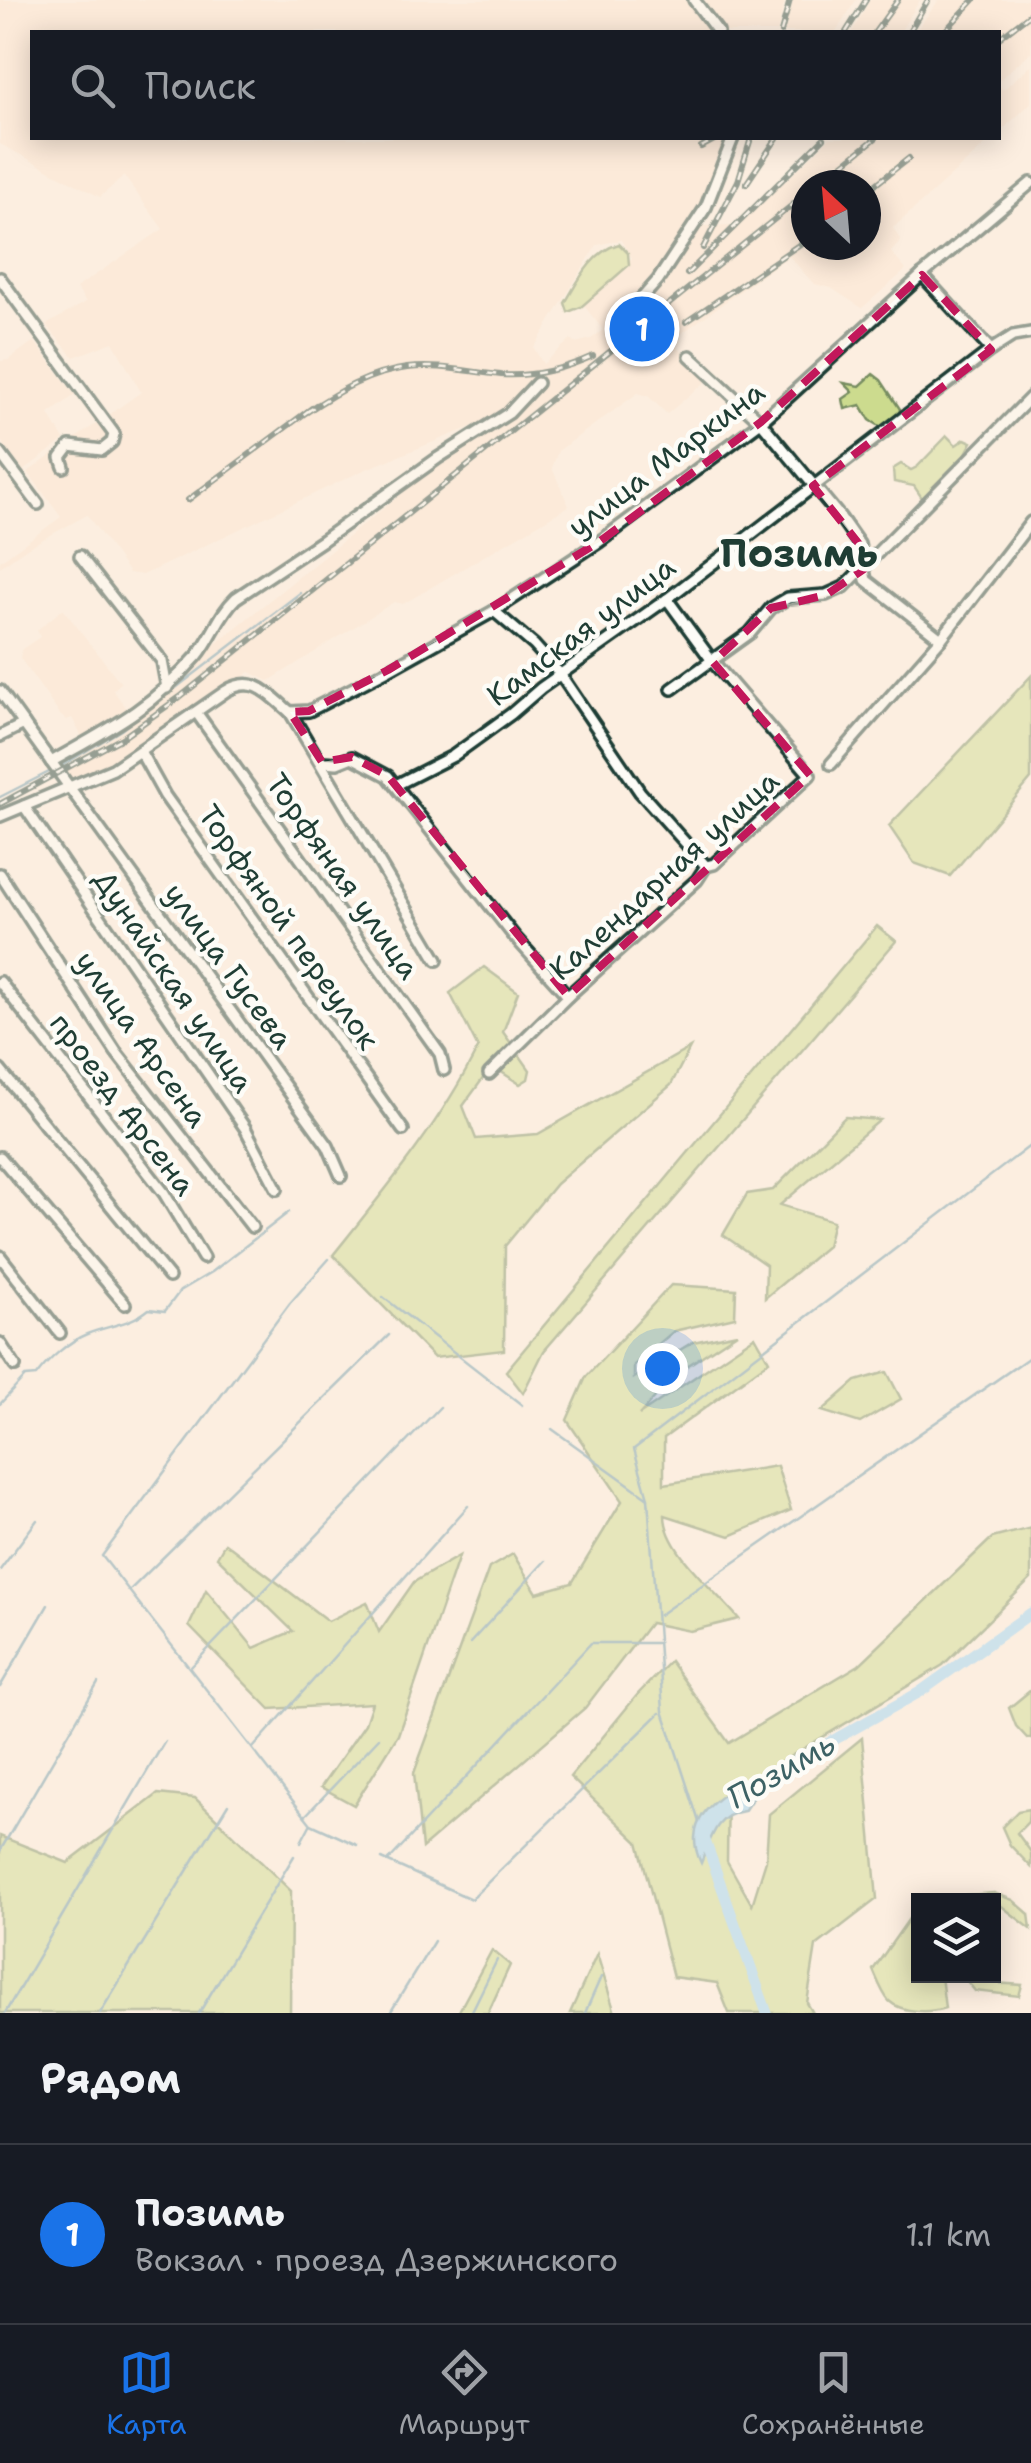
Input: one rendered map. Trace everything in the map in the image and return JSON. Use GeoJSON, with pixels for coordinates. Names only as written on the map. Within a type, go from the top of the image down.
{"type":"FeatureCollection","features":[{"type":"Feature","properties":{"kind":"street"},"geometry":{"type":"LineString","coordinates":[[694,0],[716,30]]}},
{"type":"Feature","properties":{"kind":"street"},"geometry":{"type":"LineString","coordinates":[[626,316],[658,280],[706,208],[733,140]]}},
{"type":"Feature","properties":{"kind":"street","name":"улица Маркина"},"geometry":{"type":"LineString","coordinates":[[290,712],[309,712],[494,611],[614,531],[761,422],[922,275],[1031,183]]}},
{"type":"Feature","properties":{"kind":"street"},"geometry":{"type":"LineString","coordinates":[[922,275],[991,350]]}},
{"type":"Feature","properties":{"kind":"street"},"geometry":{"type":"LineString","coordinates":[[2,286],[105,416],[114,434],[109,446],[99,451],[70,446],[60,458],[64,467]]}},
{"type":"Feature","properties":{"kind":"street","name":"Камская улица"},"geometry":{"type":"LineString","coordinates":[[396,786],[452,756],[668,599],[991,350],[1013,336],[1031,333]]}},
{"type":"Feature","properties":{"kind":"street"},"geometry":{"type":"LineString","coordinates":[[690,356],[761,422],[840,517],[858,544],[866,580],[942,639]]}},
{"type":"Feature","properties":{"kind":"street"},"geometry":{"type":"LineString","coordinates":[[51,762],[137,713],[167,688],[201,652],[236,598],[509,413],[537,382]]}},
{"type":"Feature","properties":{"kind":"street"},"geometry":{"type":"LineString","coordinates":[[672,689],[750,633],[771,608],[788,598],[826,596],[864,570],[1031,397]]}},
{"type":"Feature","properties":{"kind":"street"},"geometry":{"type":"LineString","coordinates":[[0,453],[38,504]]}},
{"type":"Feature","properties":{"kind":"street"},"geometry":{"type":"LineString","coordinates":[[831,764],[942,639],[1031,522]]}},
{"type":"Feature","properties":{"kind":"street"},"geometry":{"type":"LineString","coordinates":[[80,556],[162,661],[167,688]]}},
{"type":"Feature","properties":{"kind":"street","name":"Календарная улица"},"geometry":{"type":"LineString","coordinates":[[489,1074],[568,996],[697,880],[706,866],[714,864],[810,775],[712,662],[668,599]]}},
{"type":"Feature","properties":{"kind":"street"},"geometry":{"type":"LineString","coordinates":[[494,611],[534,645],[560,674],[640,792],[706,866]]}},
{"type":"Feature","properties":{"kind":"street"},"geometry":{"type":"LineString","coordinates":[[0,816],[114,769],[240,683],[263,689],[290,712],[437,960]]}},
{"type":"Feature","properties":{"kind":"street","name":"улица Гусева"},"geometry":{"type":"LineString","coordinates":[[0,691],[328,1146],[340,1176]]}},
{"type":"Feature","properties":{"kind":"street","name":"Торфяная улица"},"geometry":{"type":"LineString","coordinates":[[196,712],[440,1054],[444,1070]]}},
{"type":"Feature","properties":{"kind":"street"},"geometry":{"type":"LineString","coordinates":[[0,736],[24,724]]}},
{"type":"Feature","properties":{"kind":"street","name":"Торфяной переулок"},"geometry":{"type":"LineString","coordinates":[[140,751],[165,796],[403,1130]]}},
{"type":"Feature","properties":{"kind":"street"},"geometry":{"type":"LineString","coordinates":[[322,762],[337,763],[352,757],[366,762],[396,786],[514,936],[568,996]]}},
{"type":"Feature","properties":{"kind":"street","name":"Дунайская улица"},"geometry":{"type":"LineString","coordinates":[[24,806],[244,1128],[277,1189]]}},
{"type":"Feature","properties":{"kind":"street","name":"улица Арсена"},"geometry":{"type":"LineString","coordinates":[[0,874],[116,1052],[252,1227]]}},
{"type":"Feature","properties":{"kind":"street","name":"проезд Арсена"},"geometry":{"type":"LineString","coordinates":[[0,982],[164,1193],[202,1258]]}},
{"type":"Feature","properties":{"kind":"street"},"geometry":{"type":"LineString","coordinates":[[0,1070],[169,1276]]}},
{"type":"Feature","properties":{"kind":"street"},"geometry":{"type":"LineString","coordinates":[[0,1157],[125,1304]]}},
{"type":"Feature","properties":{"kind":"street"},"geometry":{"type":"LineString","coordinates":[[0,1256],[60,1332]]}},
{"type":"Feature","properties":{"kind":"street"},"geometry":{"type":"LineString","coordinates":[[0,1343],[15,1366]]}},
{"type":"Feature","properties":{"kind":"highlighted area"},"geometry":{"type":"Polygon","coordinates":[[[922,275],[991,350],[813,486],[859,544],[864,569],[826,595],[771,608],[713,662],[810,775],[568,996],[388,776],[352,757],[322,762],[290,712],[309,711],[388,670],[599,542],[761,422],[922,275]]]}},
{"type":"Feature","properties":{"kind":"shaded area"},"geometry":{"type":"Polygon","coordinates":[[[0,0],[686,0],[709,30],[30,30],[30,140],[724,140],[724,149],[714,162],[718,167],[714,181],[684,227],[731,225],[791,176],[791,258],[671,341],[709,379],[667,414],[648,396],[638,393],[558,451],[552,468],[569,506],[403,604],[394,602],[269,681],[250,672],[113,763],[74,782],[58,759],[84,741],[72,718],[66,720],[60,715],[20,658],[22,649],[40,637],[37,630],[63,609],[121,683],[113,690],[130,713],[498,416],[364,470],[143,575],[129,573],[87,515],[0,567],[0,561],[61,517],[28,472],[141,392],[113,342],[74,357],[46,325],[86,302],[76,288],[163,229],[124,176],[100,197],[0,144],[0,0]],[[621,240],[597,245],[534,348],[543,364],[571,339],[575,343],[591,339],[603,330],[581,302],[632,258],[621,240]]]}},
{"type":"Feature","properties":{"kind":"shaded area"},"geometry":{"type":"Polygon","coordinates":[[[698,0],[785,0],[778,30],[720,30],[698,0]]]}},
{"type":"Feature","properties":{"kind":"shaded area"},"geometry":{"type":"Polygon","coordinates":[[[793,0],[856,0],[837,30],[785,30],[793,0]]]}},
{"type":"Feature","properties":{"kind":"shaded area"},"geometry":{"type":"Polygon","coordinates":[[[870,0],[920,0],[901,30],[853,30],[870,0]]]}},
{"type":"Feature","properties":{"kind":"shaded area"},"geometry":{"type":"Polygon","coordinates":[[[939,0],[1031,0],[1031,52],[1001,78],[1001,30],[916,30],[939,0]]]}},
{"type":"Feature","properties":{"kind":"shaded area"},"geometry":{"type":"Polygon","coordinates":[[[1031,65],[1031,103],[1001,131],[1001,88],[1031,65]]]}},
{"type":"Feature","properties":{"kind":"shaded area"},"geometry":{"type":"Polygon","coordinates":[[[828,140],[991,140],[893,228],[901,241],[891,252],[906,270],[862,308],[831,288],[814,284],[793,260],[881,260],[881,170],[797,170],[828,140]]]}},
{"type":"Feature","properties":{"kind":"shaded area"},"geometry":{"type":"Polygon","coordinates":[[[34,341],[75,395],[49,414],[64,440],[23,471],[0,439],[0,361],[8,360],[34,341]]]}},
{"type":"Feature","properties":{"kind":"green space"},"geometry":{"type":"Polygon","coordinates":[[[619,244],[628,253],[629,265],[581,307],[568,312],[565,303],[587,268],[601,253],[619,244]]]}},
{"type":"Feature","properties":{"kind":"green space"},"geometry":{"type":"Polygon","coordinates":[[[873,374],[900,409],[898,418],[883,428],[870,420],[861,405],[845,409],[843,399],[853,392],[844,383],[860,386],[873,374]]]}},
{"type":"Feature","properties":{"kind":"green space"},"geometry":{"type":"Polygon","coordinates":[[[947,436],[956,445],[965,439],[972,442],[965,455],[926,496],[922,498],[914,486],[894,482],[893,469],[901,464],[911,470],[917,467],[947,436]]]}},
{"type":"Feature","properties":{"kind":"green space"},"geometry":{"type":"Polygon","coordinates":[[[1031,676],[1031,779],[950,876],[914,863],[889,826],[1031,676]]]}},
{"type":"Feature","properties":{"kind":"green space"},"geometry":{"type":"Polygon","coordinates":[[[877,926],[896,941],[544,1351],[523,1393],[506,1371],[877,926]]]}},
{"type":"Feature","properties":{"kind":"green space"},"geometry":{"type":"Polygon","coordinates":[[[484,967],[518,992],[503,1032],[530,1070],[528,1079],[520,1084],[492,1066],[463,1106],[476,1139],[538,1134],[690,1048],[671,1085],[556,1184],[505,1246],[504,1350],[434,1358],[333,1255],[429,1129],[478,1048],[450,993],[484,967]]]}},
{"type":"Feature","properties":{"kind":"green space"},"geometry":{"type":"Polygon","coordinates":[[[845,1117],[880,1120],[780,1205],[833,1221],[827,1246],[765,1298],[766,1265],[723,1235],[747,1194],[773,1190],[845,1117]]]}},
{"type":"Feature","properties":{"kind":"green space"},"geometry":{"type":"Polygon","coordinates":[[[671,1285],[736,1289],[735,1317],[674,1331],[634,1365],[634,1378],[693,1342],[737,1333],[678,1372],[639,1415],[755,1336],[769,1361],[664,1438],[664,1484],[777,1466],[791,1510],[730,1536],[665,1515],[673,1543],[739,1619],[690,1631],[650,1623],[585,1708],[422,1848],[414,1773],[489,1568],[513,1554],[537,1593],[572,1583],[622,1501],[567,1420],[586,1377],[671,1285]]]}},
{"type":"Feature","properties":{"kind":"green space"},"geometry":{"type":"Polygon","coordinates":[[[887,1372],[901,1399],[860,1423],[822,1411],[856,1381],[887,1372]]]}},
{"type":"Feature","properties":{"kind":"green space"},"geometry":{"type":"Polygon","coordinates":[[[1031,1528],[1031,1579],[943,1665],[728,1790],[727,1861],[752,1905],[766,1860],[769,1814],[862,1738],[877,1899],[816,1946],[807,2003],[813,2013],[729,2013],[717,1983],[673,1977],[638,1842],[570,1777],[670,1661],[729,1743],[859,1665],[992,1538],[1031,1528]]]}},
{"type":"Feature","properties":{"kind":"green space"},"geometry":{"type":"Polygon","coordinates":[[[225,1543],[328,1621],[367,1602],[379,1632],[414,1582],[459,1556],[398,1735],[354,1805],[321,1787],[365,1724],[372,1703],[270,1709],[189,1626],[206,1590],[254,1648],[293,1631],[217,1557],[225,1543]]]}},
{"type":"Feature","properties":{"kind":"green space"},"geometry":{"type":"Polygon","coordinates":[[[1031,1690],[1031,1738],[1027,1738],[1016,1726],[1009,1708],[1031,1690]]]}},
{"type":"Feature","properties":{"kind":"green space"},"geometry":{"type":"Polygon","coordinates":[[[158,1794],[195,1798],[291,1891],[290,2013],[0,2013],[0,1836],[68,1863],[158,1794]]]}},
{"type":"Feature","properties":{"kind":"green space"},"geometry":{"type":"Polygon","coordinates":[[[1029,1809],[1028,1822],[1017,1833],[1031,1852],[1031,1867],[1010,1845],[1002,1827],[1018,1811],[1029,1809]]]}},
{"type":"Feature","properties":{"kind":"green space"},"geometry":{"type":"Polygon","coordinates":[[[1001,1896],[1029,1914],[1031,1929],[1001,1906],[1001,1896]]]}},
{"type":"Feature","properties":{"kind":"green space"},"geometry":{"type":"Polygon","coordinates":[[[911,1916],[911,1983],[942,1983],[945,2008],[916,2011],[894,2005],[873,1970],[911,1916]]]}},
{"type":"Feature","properties":{"kind":"green space"},"geometry":{"type":"Polygon","coordinates":[[[492,1950],[510,1965],[488,2013],[458,2013],[492,1950]]]}},
{"type":"Feature","properties":{"kind":"green space"},"geometry":{"type":"Polygon","coordinates":[[[597,1954],[615,2013],[570,2013],[597,1954]]]}},
{"type":"Feature","properties":{"kind":"green space"},"geometry":{"type":"Polygon","coordinates":[[[969,1983],[1022,1985],[1019,1996],[975,1991],[969,1983]]]}},
{"type":"Feature","properties":{"kind":"water"},"geometry":{"type":"Polygon","coordinates":[[[743,1783],[754,1796],[744,1811],[720,1823],[701,1863],[695,1836],[703,1815],[720,1797],[743,1783]]]}},
{"type":"Feature","properties":{"kind":"waterway"},"geometry":{"type":"LineString","coordinates":[[63,765],[121,730],[300,593]]}},
{"type":"Feature","properties":{"kind":"waterway"},"geometry":{"type":"LineString","coordinates":[[0,797],[51,771]]}},
{"type":"Feature","properties":{"kind":"waterway"},"geometry":{"type":"LineString","coordinates":[[648,1498],[634,1449],[1031,1145]]}},
{"type":"Feature","properties":{"kind":"waterway"},"geometry":{"type":"LineString","coordinates":[[0,1404],[25,1377],[36,1376],[80,1337],[127,1322],[149,1309],[165,1311],[180,1291],[212,1272],[289,1212]]}},
{"type":"Feature","properties":{"kind":"waterway"},"geometry":{"type":"LineString","coordinates":[[329,1259],[290,1303],[102,1556],[311,1824],[357,1845]]}},
{"type":"Feature","properties":{"kind":"waterway"},"geometry":{"type":"LineString","coordinates":[[383,1297],[522,1405]]}},
{"type":"Feature","properties":{"kind":"waterway"},"geometry":{"type":"LineString","coordinates":[[130,1590],[389,1335]]}},
{"type":"Feature","properties":{"kind":"waterway"},"geometry":{"type":"LineString","coordinates":[[659,1615],[1031,1356]]}},
{"type":"Feature","properties":{"kind":"waterway"},"geometry":{"type":"LineString","coordinates":[[190,1668],[440,1407]]}},
{"type":"Feature","properties":{"kind":"waterway"},"geometry":{"type":"LineString","coordinates":[[552,1429],[648,1498],[663,1711],[699,1822]]}},
{"type":"Feature","properties":{"kind":"waterway"},"geometry":{"type":"LineString","coordinates":[[253,1748],[468,1506]]}},
{"type":"Feature","properties":{"kind":"waterway"},"geometry":{"type":"LineString","coordinates":[[0,1570],[37,1520]]}},
{"type":"Feature","properties":{"kind":"waterway"},"geometry":{"type":"LineString","coordinates":[[470,1643],[545,1561]]}},
{"type":"Feature","properties":{"kind":"waterway"},"geometry":{"type":"LineString","coordinates":[[0,1687],[48,1605]]}},
{"type":"Feature","properties":{"kind":"waterway","name":"Позимь"},"geometry":{"type":"LineString","coordinates":[[739,1797],[753,1785],[920,1692],[1031,1613]]}},
{"type":"Feature","properties":{"kind":"waterway"},"geometry":{"type":"LineString","coordinates":[[389,1860],[591,1643],[656,1643]]}},
{"type":"Feature","properties":{"kind":"waterway"},"geometry":{"type":"LineString","coordinates":[[0,1851],[98,1683]]}},
{"type":"Feature","properties":{"kind":"waterway"},"geometry":{"type":"LineString","coordinates":[[382,1859],[471,1899],[660,1713]]}},
{"type":"Feature","properties":{"kind":"waterway"},"geometry":{"type":"LineString","coordinates":[[305,1816],[379,1738]]}},
{"type":"Feature","properties":{"kind":"waterway"},"geometry":{"type":"LineString","coordinates":[[5,2013],[165,1741]]}},
{"type":"Feature","properties":{"kind":"waterway"},"geometry":{"type":"LineString","coordinates":[[100,2013],[228,1804]]}},
{"type":"Feature","properties":{"kind":"waterway"},"geometry":{"type":"LineString","coordinates":[[301,1842],[310,1825]]}},
{"type":"Feature","properties":{"kind":"waterway","name":"Позимь"},"geometry":{"type":"LineString","coordinates":[[703,1835],[767,2013]]}},
{"type":"Feature","properties":{"kind":"waterway"},"geometry":{"type":"LineString","coordinates":[[199,2013],[294,1856]]}},
{"type":"Feature","properties":{"kind":"waterway"},"geometry":{"type":"LineString","coordinates":[[390,2013],[434,1941]]}},
{"type":"Feature","properties":{"kind":"waterway"},"geometry":{"type":"LineString","coordinates":[[471,2013],[497,1960]]}},
{"type":"Feature","properties":{"kind":"waterway"},"geometry":{"type":"LineString","coordinates":[[585,2013],[601,1977]]}},
{"type":"Feature","properties":{"kind":"railway"},"geometry":{"type":"LineString","coordinates":[[782,30],[790,0]]}},
{"type":"Feature","properties":{"kind":"railway"},"geometry":{"type":"LineString","coordinates":[[847,30],[866,0]]}},
{"type":"Feature","properties":{"kind":"railway"},"geometry":{"type":"LineString","coordinates":[[876,30],[898,0]]}},
{"type":"Feature","properties":{"kind":"railway"},"geometry":{"type":"LineString","coordinates":[[910,30],[928,0]]}},
{"type":"Feature","properties":{"kind":"railway"},"geometry":{"type":"LineString","coordinates":[[946,30],[974,0]]}},
{"type":"Feature","properties":{"kind":"railway"},"geometry":{"type":"LineString","coordinates":[[1001,37],[1031,13]]}},
{"type":"Feature","properties":{"kind":"railway"},"geometry":{"type":"LineString","coordinates":[[701,147],[714,140]]}},
{"type":"Feature","properties":{"kind":"railway"},"geometry":{"type":"LineString","coordinates":[[703,248],[738,181],[750,140]]}},
{"type":"Feature","properties":{"kind":"railway"},"geometry":{"type":"LineString","coordinates":[[746,184],[776,140]]}},
{"type":"Feature","properties":{"kind":"railway"},"geometry":{"type":"LineString","coordinates":[[687,274],[822,140]]}},
{"type":"Feature","properties":{"kind":"railway"},"geometry":{"type":"LineString","coordinates":[[836,170],[873,140]]}},
{"type":"Feature","properties":{"kind":"railway"},"geometry":{"type":"LineString","coordinates":[[881,180],[909,158]]}},
{"type":"Feature","properties":{"kind":"railway"},"geometry":{"type":"LineString","coordinates":[[0,804],[122,738],[180,697],[791,206]]}},
{"type":"Feature","properties":{"kind":"railway"},"geometry":{"type":"LineString","coordinates":[[686,322],[791,250]]}},
{"type":"Feature","properties":{"kind":"railway"},"geometry":{"type":"LineString","coordinates":[[307,412],[354,384],[393,370],[431,367],[525,375],[593,356]]}},
{"type":"Feature","properties":{"kind":"railway"},"geometry":{"type":"LineString","coordinates":[[188,500],[316,405]]}},
{"type":"Feature","properties":{"kind":"place","name":"Позимь"},"geometry":{"type":"Point","coordinates":[642,329]}},
{"type":"Feature","properties":{"kind":"district","name":"Позимь"},"geometry":{"type":"Point","coordinates":[799,553]}}]}
